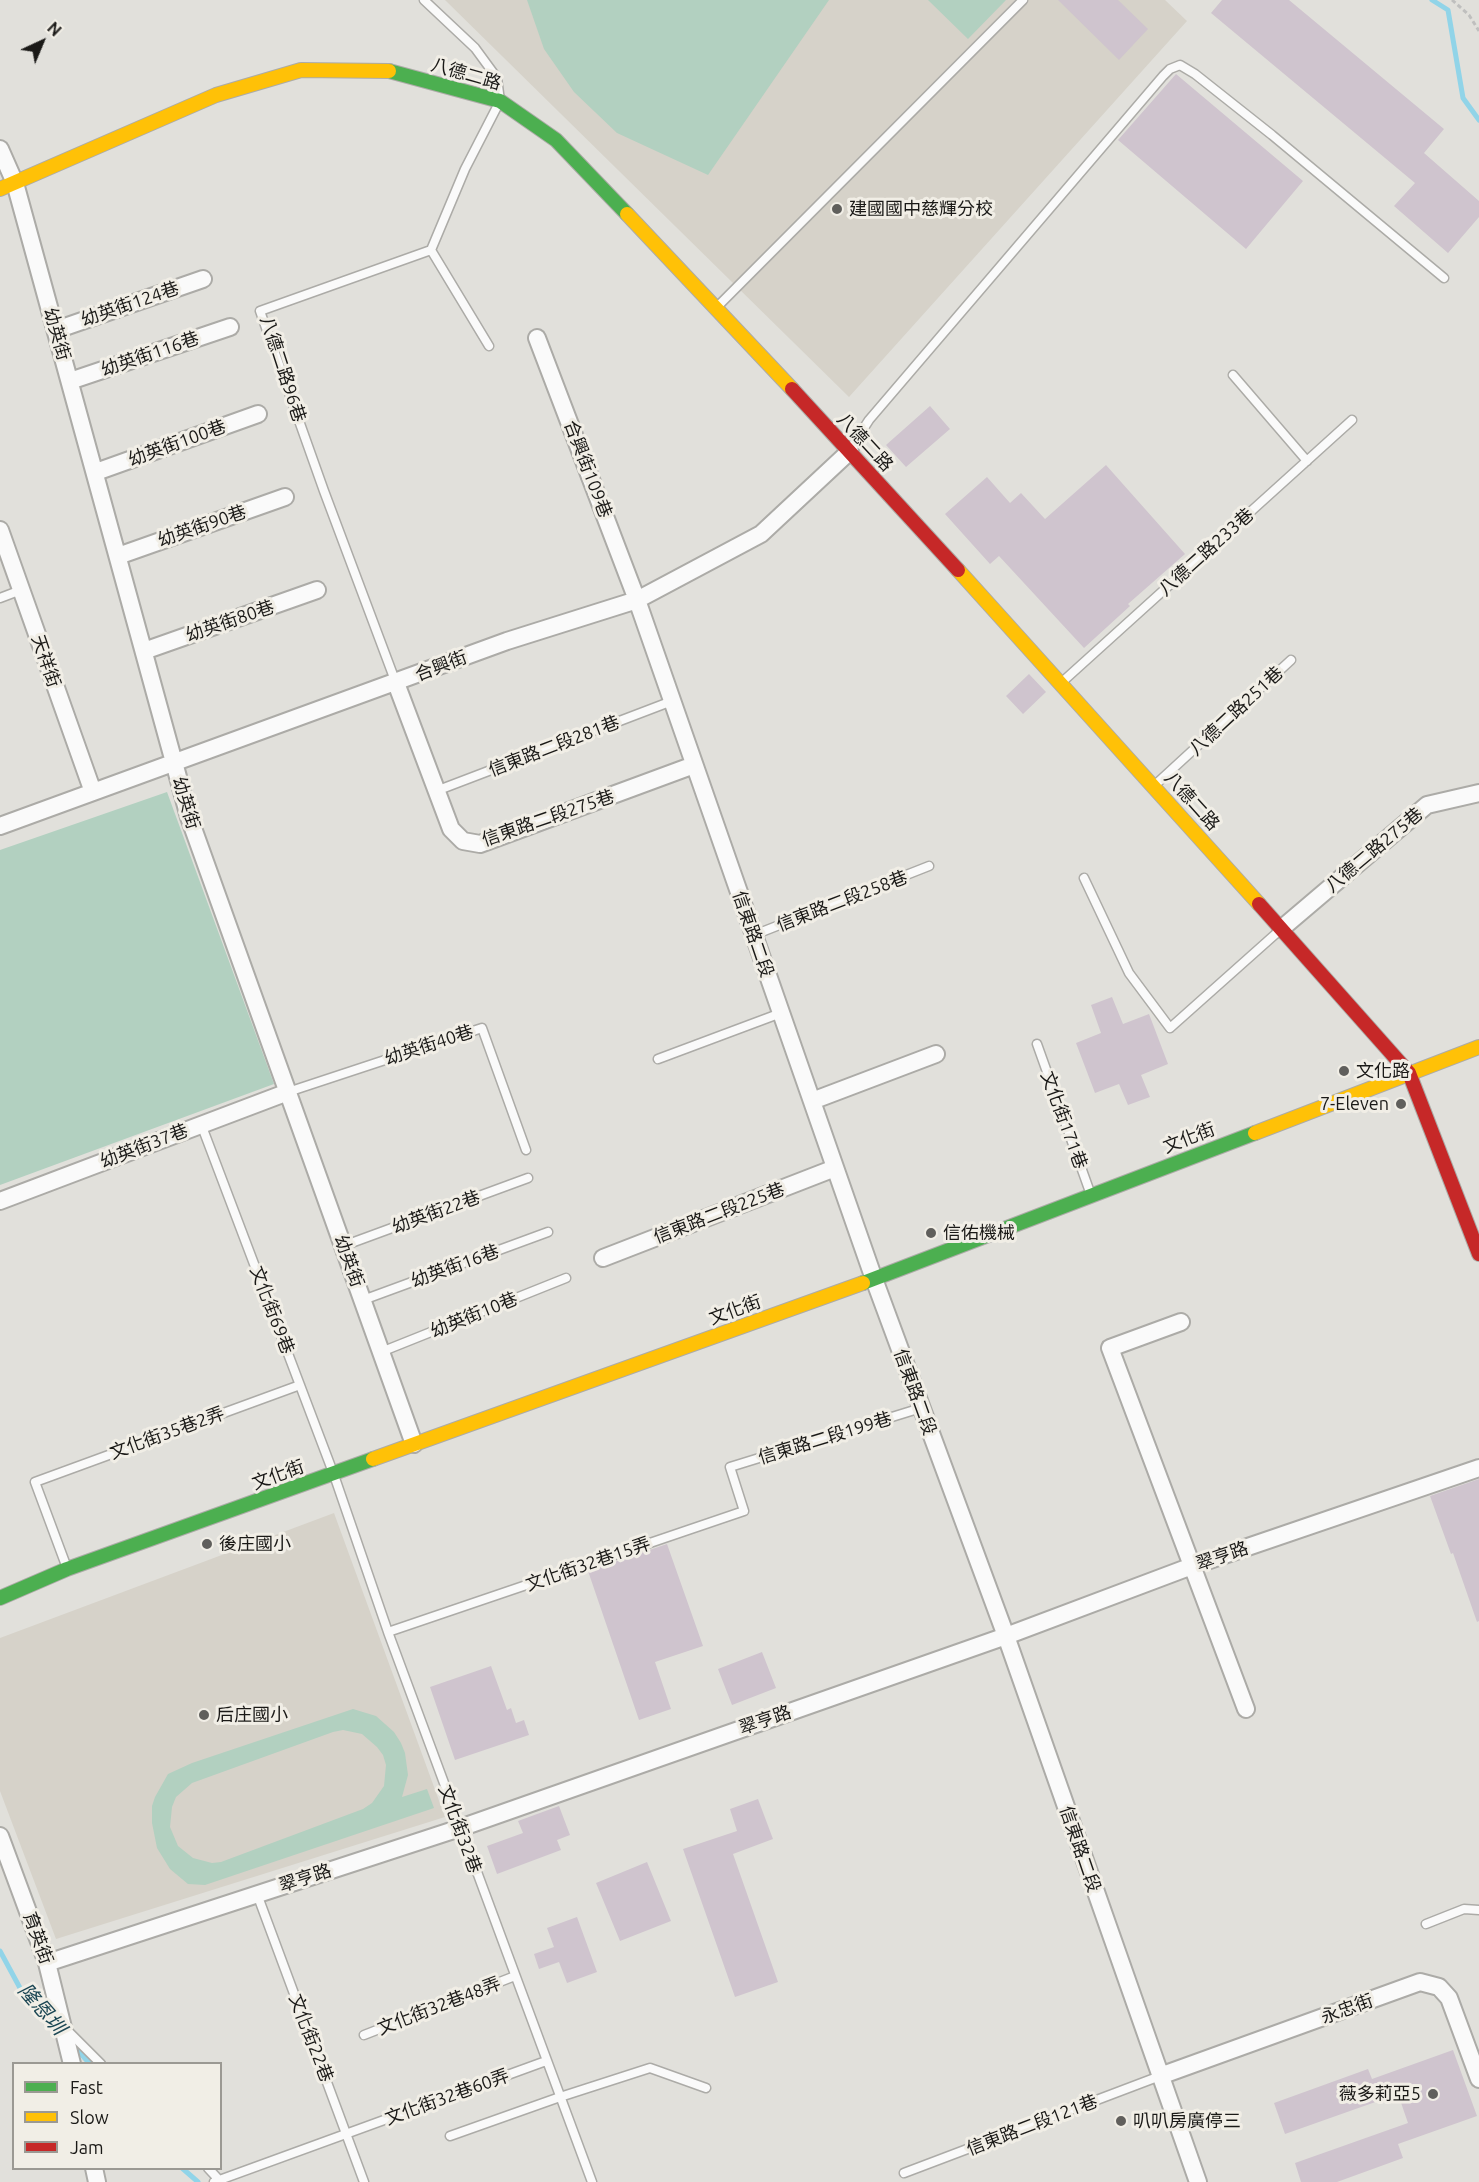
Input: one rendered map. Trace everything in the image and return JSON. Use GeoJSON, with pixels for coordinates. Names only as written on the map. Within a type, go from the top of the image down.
{"type":"FeatureCollection","features":[{"type":"Feature","properties":{"kind":"street","name":"八德二路"},"geometry":{"type":"LineString","coordinates":[[8,186],[216,95],[301,70],[392,71],[500,101],[556,140],[850,452],[1154,786],[1409,1073],[1479,1254]]}},
{"type":"Feature","properties":{"kind":"street","name":"幼英街"},"geometry":{"type":"LineString","coordinates":[[0,149],[8,186],[56,330],[189,817],[414,1444]]}},
{"type":"Feature","properties":{"kind":"street","name":"幼英街124巷"},"geometry":{"type":"LineString","coordinates":[[56,330],[203,279]]}},
{"type":"Feature","properties":{"kind":"street","name":"幼英街116巷"},"geometry":{"type":"LineString","coordinates":[[70,381],[230,327]]}},
{"type":"Feature","properties":{"kind":"street","name":"合興街109巷"},"geometry":{"type":"LineString","coordinates":[[537,338],[637,600]]}},
{"type":"Feature","properties":{"kind":"street","name":"幼英街100巷"},"geometry":{"type":"LineString","coordinates":[[96,472],[258,414]]}},
{"type":"Feature","properties":{"kind":"street","name":"合興街"},"geometry":{"type":"LineString","coordinates":[[0,826],[507,641],[637,600],[761,534],[850,452]]}},
{"type":"Feature","properties":{"kind":"street","name":"幼英街90巷"},"geometry":{"type":"LineString","coordinates":[[118,556],[285,497]]}},
{"type":"Feature","properties":{"kind":"street","name":"天祥街"},"geometry":{"type":"LineString","coordinates":[[0,530],[93,792]]}},
{"type":"Feature","properties":{"kind":"street","name":"幼英街80巷"},"geometry":{"type":"LineString","coordinates":[[144,651],[317,590]]}},
{"type":"Feature","properties":{"kind":"street","name":"信東路二段"},"geometry":{"type":"LineString","coordinates":[[637,600],[874,1279],[1006,1636],[1198,2182]]}},
{"type":"Feature","properties":{"kind":"street","name":"信東路二段275巷"},"geometry":{"type":"LineString","coordinates":[[396,683],[451,829],[463,841],[480,844],[694,765]]}},
{"type":"Feature","properties":{"kind":"street","name":"八德二路275巷"},"geometry":{"type":"LineString","coordinates":[[1281,929],[1427,805],[1479,793]]}},
{"type":"Feature","properties":{"kind":"street","name":"文化街"},"geometry":{"type":"LineString","coordinates":[[0,1598],[67,1569],[334,1475],[414,1444],[874,1279],[1479,1047]]}},
{"type":"Feature","properties":{"kind":"street"},"geometry":{"type":"LineString","coordinates":[[812,1101],[936,1054]]}},
{"type":"Feature","properties":{"kind":"street","name":"幼英街37巷"},"geometry":{"type":"LineString","coordinates":[[0,1201],[288,1092]]}},
{"type":"Feature","properties":{"kind":"street","name":"信東路二段225巷"},"geometry":{"type":"LineString","coordinates":[[603,1258],[835,1168]]}},
{"type":"Feature","properties":{"kind":"street"},"geometry":{"type":"LineString","coordinates":[[1181,1322],[1110,1348],[1246,1709]]}},
{"type":"Feature","properties":{"kind":"street","name":"翠亨路"},"geometry":{"type":"LineString","coordinates":[[47,1963],[460,1828],[1006,1636],[1192,1566],[1479,1468]]}},
{"type":"Feature","properties":{"kind":"street","name":"育英街"},"geometry":{"type":"LineString","coordinates":[[0,1836],[47,1963],[72,2062]]}},
{"type":"Feature","properties":{"kind":"street","name":"永忠街"},"geometry":{"type":"LineString","coordinates":[[1160,2076],[1420,1983],[1439,1988],[1449,1998],[1479,2079]]}},
{"type":"Feature","properties":{"kind":"lane"},"geometry":{"type":"LineString","coordinates":[[424,0],[475,48],[497,78],[500,101],[465,169],[431,250],[489,346]]}},
{"type":"Feature","properties":{"kind":"lane"},"geometry":{"type":"LineString","coordinates":[[716,308],[1023,0]]}},
{"type":"Feature","properties":{"kind":"lane"},"geometry":{"type":"LineString","coordinates":[[850,452],[869,420],[1162,76],[1170,69],[1180,65],[1195,74],[1272,135],[1444,278]]}},
{"type":"Feature","properties":{"kind":"lane","name":"八德二路96巷"},"geometry":{"type":"LineString","coordinates":[[396,683],[260,311],[431,250]]}},
{"type":"Feature","properties":{"kind":"lane"},"geometry":{"type":"LineString","coordinates":[[1233,375],[1307,460]]}},
{"type":"Feature","properties":{"kind":"lane","name":"八德二路233巷"},"geometry":{"type":"LineString","coordinates":[[1061,683],[1352,420]]}},
{"type":"Feature","properties":{"kind":"lane"},"geometry":{"type":"LineString","coordinates":[[0,598],[21,590]]}},
{"type":"Feature","properties":{"kind":"lane","name":"八德二路251巷"},"geometry":{"type":"LineString","coordinates":[[1154,786],[1291,660]]}},
{"type":"Feature","properties":{"kind":"lane","name":"信東路二段281巷"},"geometry":{"type":"LineString","coordinates":[[436,791],[672,701]]}},
{"type":"Feature","properties":{"kind":"lane","name":"信東路二段258巷"},"geometry":{"type":"LineString","coordinates":[[754,935],[929,866]]}},
{"type":"Feature","properties":{"kind":"lane"},"geometry":{"type":"LineString","coordinates":[[1084,878],[1129,973],[1170,1028],[1281,929]]}},
{"type":"Feature","properties":{"kind":"lane"},"geometry":{"type":"LineString","coordinates":[[658,1059],[781,1013]]}},
{"type":"Feature","properties":{"kind":"lane","name":"幼英街40巷"},"geometry":{"type":"LineString","coordinates":[[288,1092],[482,1028],[526,1150]]}},
{"type":"Feature","properties":{"kind":"lane","name":"文化街171巷"},"geometry":{"type":"LineString","coordinates":[[1037,1044],[1091,1195]]}},
{"type":"Feature","properties":{"kind":"lane","name":"文化街69巷"},"geometry":{"type":"LineString","coordinates":[[201,1124],[334,1475]]}},
{"type":"Feature","properties":{"kind":"lane","name":"幼英街22巷"},"geometry":{"type":"LineString","coordinates":[[343,1246],[528,1179]]}},
{"type":"Feature","properties":{"kind":"lane","name":"幼英街16巷"},"geometry":{"type":"LineString","coordinates":[[363,1300],[548,1232]]}},
{"type":"Feature","properties":{"kind":"lane","name":"幼英街10巷"},"geometry":{"type":"LineString","coordinates":[[381,1352],[566,1278]]}},
{"type":"Feature","properties":{"kind":"lane","name":"文化街35巷2弄"},"geometry":{"type":"LineString","coordinates":[[67,1569],[35,1482],[300,1385]]}},
{"type":"Feature","properties":{"kind":"lane","name":"信東路二段199巷"},"geometry":{"type":"LineString","coordinates":[[729,1467],[921,1408]]}},
{"type":"Feature","properties":{"kind":"lane","name":"文化街32巷15弄"},"geometry":{"type":"LineString","coordinates":[[388,1632],[744,1511],[729,1467]]}},
{"type":"Feature","properties":{"kind":"lane","name":"文化街32巷"},"geometry":{"type":"LineString","coordinates":[[334,1475],[388,1632],[592,2182]]}},
{"type":"Feature","properties":{"kind":"lane","name":"文化街22巷"},"geometry":{"type":"LineString","coordinates":[[257,1894],[364,2182]]}},
{"type":"Feature","properties":{"kind":"lane"},"geometry":{"type":"LineString","coordinates":[[1426,1924],[1464,1909],[1479,1910]]}},
{"type":"Feature","properties":{"kind":"lane","name":"文化街32巷48弄"},"geometry":{"type":"LineString","coordinates":[[363,2035],[515,1976]]}},
{"type":"Feature","properties":{"kind":"lane"},"geometry":{"type":"LineString","coordinates":[[65,2033],[99,2062]]}},
{"type":"Feature","properties":{"kind":"lane","name":"文化街32巷60弄"},"geometry":{"type":"LineString","coordinates":[[218,2181],[546,2061]]}},
{"type":"Feature","properties":{"kind":"lane"},"geometry":{"type":"LineString","coordinates":[[450,2136],[650,2068],[706,2088]]}},
{"type":"Feature","properties":{"kind":"lane","name":"信東路二段121巷"},"geometry":{"type":"LineString","coordinates":[[904,2174],[1160,2076]]}},
{"type":"Feature","properties":{"kind":"path"},"geometry":{"type":"LineString","coordinates":[[1452,0],[1469,15],[1479,31]]}},
{"type":"Feature","properties":{"kind":"shaded area","name":"建國國中慈輝分校"},"geometry":{"type":"Polygon","coordinates":[[[445,0],[1165,0],[1187,21],[849,397],[445,0]]]}},
{"type":"Feature","properties":{"kind":"shaded area","name":"后庄國小"},"geometry":{"type":"Polygon","coordinates":[[[334,1513],[445,1817],[56,1939],[0,1791],[0,1638],[334,1513]]]}},
{"type":"Feature","properties":{"kind":"green space"},"geometry":{"type":"Polygon","coordinates":[[[527,0],[829,0],[708,175],[617,133],[574,92],[544,49],[527,0]]]}},
{"type":"Feature","properties":{"kind":"green space"},"geometry":{"type":"Polygon","coordinates":[[[928,0],[1006,0],[968,39],[928,0]]]}},
{"type":"Feature","properties":{"kind":"green space"},"geometry":{"type":"Polygon","coordinates":[[[167,792],[274,1084],[0,1185],[0,850],[167,792]]]}},
{"type":"Feature","properties":{"kind":"green space"},"geometry":{"type":"Polygon","coordinates":[[[353,1709],[376,1716],[394,1732],[401,1743],[408,1775],[402,1797],[427,1789],[434,1808],[205,1885],[188,1884],[170,1869],[157,1848],[152,1823],[152,1806],[168,1774],[192,1763],[353,1709]],[[343,1730],[333,1732],[192,1783],[176,1797],[172,1807],[170,1827],[178,1846],[193,1858],[212,1863],[221,1862],[363,1809],[372,1803],[384,1786],[386,1765],[377,1747],[362,1734],[343,1730]]]}},
{"type":"Feature","properties":{"kind":"building"},"geometry":{"type":"Polygon","coordinates":[[[1058,0],[1118,0],[1148,29],[1119,60],[1058,0]]]}},
{"type":"Feature","properties":{"kind":"building"},"geometry":{"type":"Polygon","coordinates":[[[1222,0],[1289,0],[1444,129],[1424,153],[1479,201],[1479,217],[1448,253],[1394,206],[1415,183],[1211,13],[1222,0]]]}},
{"type":"Feature","properties":{"kind":"building"},"geometry":{"type":"Polygon","coordinates":[[[1176,74],[1303,181],[1246,249],[1118,140],[1176,74]]]}},
{"type":"Feature","properties":{"kind":"building"},"geometry":{"type":"Polygon","coordinates":[[[930,406],[950,429],[906,467],[886,445],[930,406]]]}},
{"type":"Feature","properties":{"kind":"building"},"geometry":{"type":"Polygon","coordinates":[[[1106,465],[1185,554],[1128,604],[1130,606],[1084,648],[999,556],[990,564],[945,514],[987,477],[1010,503],[1021,493],[1045,519],[1106,465]]]}},
{"type":"Feature","properties":{"kind":"building"},"geometry":{"type":"Polygon","coordinates":[[[1029,674],[1046,692],[1023,714],[1006,696],[1029,674]]]}},
{"type":"Feature","properties":{"kind":"building"},"geometry":{"type":"Polygon","coordinates":[[[1112,997],[1123,1024],[1149,1014],[1168,1064],[1141,1075],[1150,1097],[1128,1105],[1119,1084],[1095,1093],[1076,1043],[1101,1033],[1091,1005],[1112,997]]]}},
{"type":"Feature","properties":{"kind":"building"},"geometry":{"type":"Polygon","coordinates":[[[1479,1479],[1479,1621],[1477,1622],[1430,1496],[1479,1479]]]}},
{"type":"Feature","properties":{"kind":"building"},"geometry":{"type":"Polygon","coordinates":[[[667,1544],[703,1646],[655,1662],[671,1709],[639,1720],[588,1571],[667,1544]]]}},
{"type":"Feature","properties":{"kind":"building"},"geometry":{"type":"Polygon","coordinates":[[[762,1652],[776,1688],[732,1705],[718,1669],[762,1652]]]}},
{"type":"Feature","properties":{"kind":"building"},"geometry":{"type":"Polygon","coordinates":[[[491,1666],[507,1710],[511,1708],[516,1723],[524,1720],[529,1735],[455,1760],[430,1687],[491,1666]]]}},
{"type":"Feature","properties":{"kind":"building"},"geometry":{"type":"Polygon","coordinates":[[[758,1799],[773,1839],[733,1854],[778,1982],[735,1997],[683,1849],[737,1831],[730,1809],[758,1799]]]}},
{"type":"Feature","properties":{"kind":"building"},"geometry":{"type":"Polygon","coordinates":[[[559,1806],[570,1835],[557,1840],[561,1850],[497,1874],[487,1846],[523,1833],[518,1821],[559,1806]]]}},
{"type":"Feature","properties":{"kind":"building"},"geometry":{"type":"Polygon","coordinates":[[[647,1862],[671,1921],[620,1941],[596,1883],[647,1862]]]}},
{"type":"Feature","properties":{"kind":"building"},"geometry":{"type":"Polygon","coordinates":[[[577,1917],[597,1972],[567,1983],[559,1962],[539,1969],[534,1954],[554,1947],[547,1928],[577,1917]]]}},
{"type":"Feature","properties":{"kind":"building"},"geometry":{"type":"Polygon","coordinates":[[[1453,2050],[1477,2116],[1398,2144],[1403,2158],[1337,2182],[1301,2182],[1295,2163],[1408,2123],[1398,2094],[1285,2134],[1274,2103],[1368,2069],[1372,2079],[1453,2050]]]}},
{"type":"Feature","properties":{"kind":"waterway"},"geometry":{"type":"LineString","coordinates":[[1432,0],[1448,10],[1463,98],[1479,120]]}},
{"type":"Feature","properties":{"kind":"waterway","name":"隆恩圳"},"geometry":{"type":"LineString","coordinates":[[0,1951],[20,1988],[58,2029]]}},
{"type":"Feature","properties":{"kind":"waterway","name":"隆恩圳"},"geometry":{"type":"LineString","coordinates":[[73,2045],[88,2062]]}},
{"type":"Feature","properties":{"kind":"waterway","name":"隆恩圳"},"geometry":{"type":"LineString","coordinates":[[184,2170],[198,2182]]}},
{"type":"Feature","properties":{"kind":"traffic: fast"},"geometry":{"type":"LineString","coordinates":[[389,71],[500,101],[556,140],[627,214]]}},
{"type":"Feature","properties":{"kind":"traffic: fast"},"geometry":{"type":"LineString","coordinates":[[863,1283],[1255,1133]]}},
{"type":"Feature","properties":{"kind":"traffic: fast"},"geometry":{"type":"LineString","coordinates":[[0,1598],[67,1569],[373,1459]]}},
{"type":"Feature","properties":{"kind":"traffic: slow"},"geometry":{"type":"LineString","coordinates":[[0,189],[216,95],[301,70],[389,71]]}},
{"type":"Feature","properties":{"kind":"traffic: slow"},"geometry":{"type":"LineString","coordinates":[[627,214],[792,389]]}},
{"type":"Feature","properties":{"kind":"traffic: slow"},"geometry":{"type":"LineString","coordinates":[[958,570],[1259,904]]}},
{"type":"Feature","properties":{"kind":"traffic: slow"},"geometry":{"type":"LineString","coordinates":[[1255,1133],[1479,1047]]}},
{"type":"Feature","properties":{"kind":"traffic: slow"},"geometry":{"type":"LineString","coordinates":[[373,1459],[863,1283]]}},
{"type":"Feature","properties":{"kind":"traffic: jam"},"geometry":{"type":"LineString","coordinates":[[792,389],[958,570]]}},
{"type":"Feature","properties":{"kind":"traffic: jam"},"geometry":{"type":"LineString","coordinates":[[1259,904],[1409,1073],[1479,1254]]}},
{"type":"Feature","properties":{"kind":"place","name":"建國國中慈輝分校"},"geometry":{"type":"Point","coordinates":[837,209]}},
{"type":"Feature","properties":{"kind":"place","name":"文化路"},"geometry":{"type":"Point","coordinates":[1344,1071]}},
{"type":"Feature","properties":{"kind":"place","name":"7-Eleven"},"geometry":{"type":"Point","coordinates":[1401,1104]}},
{"type":"Feature","properties":{"kind":"place","name":"信佑機械"},"geometry":{"type":"Point","coordinates":[931,1233]}},
{"type":"Feature","properties":{"kind":"place","name":"後庄國小"},"geometry":{"type":"Point","coordinates":[207,1544]}},
{"type":"Feature","properties":{"kind":"place","name":"后庄國小"},"geometry":{"type":"Point","coordinates":[204,1715]}},
{"type":"Feature","properties":{"kind":"place","name":"薇多莉亞5"},"geometry":{"type":"Point","coordinates":[1433,2094]}},
{"type":"Feature","properties":{"kind":"place","name":"叭叭房廣停三"},"geometry":{"type":"Point","coordinates":[1121,2121]}}]}
